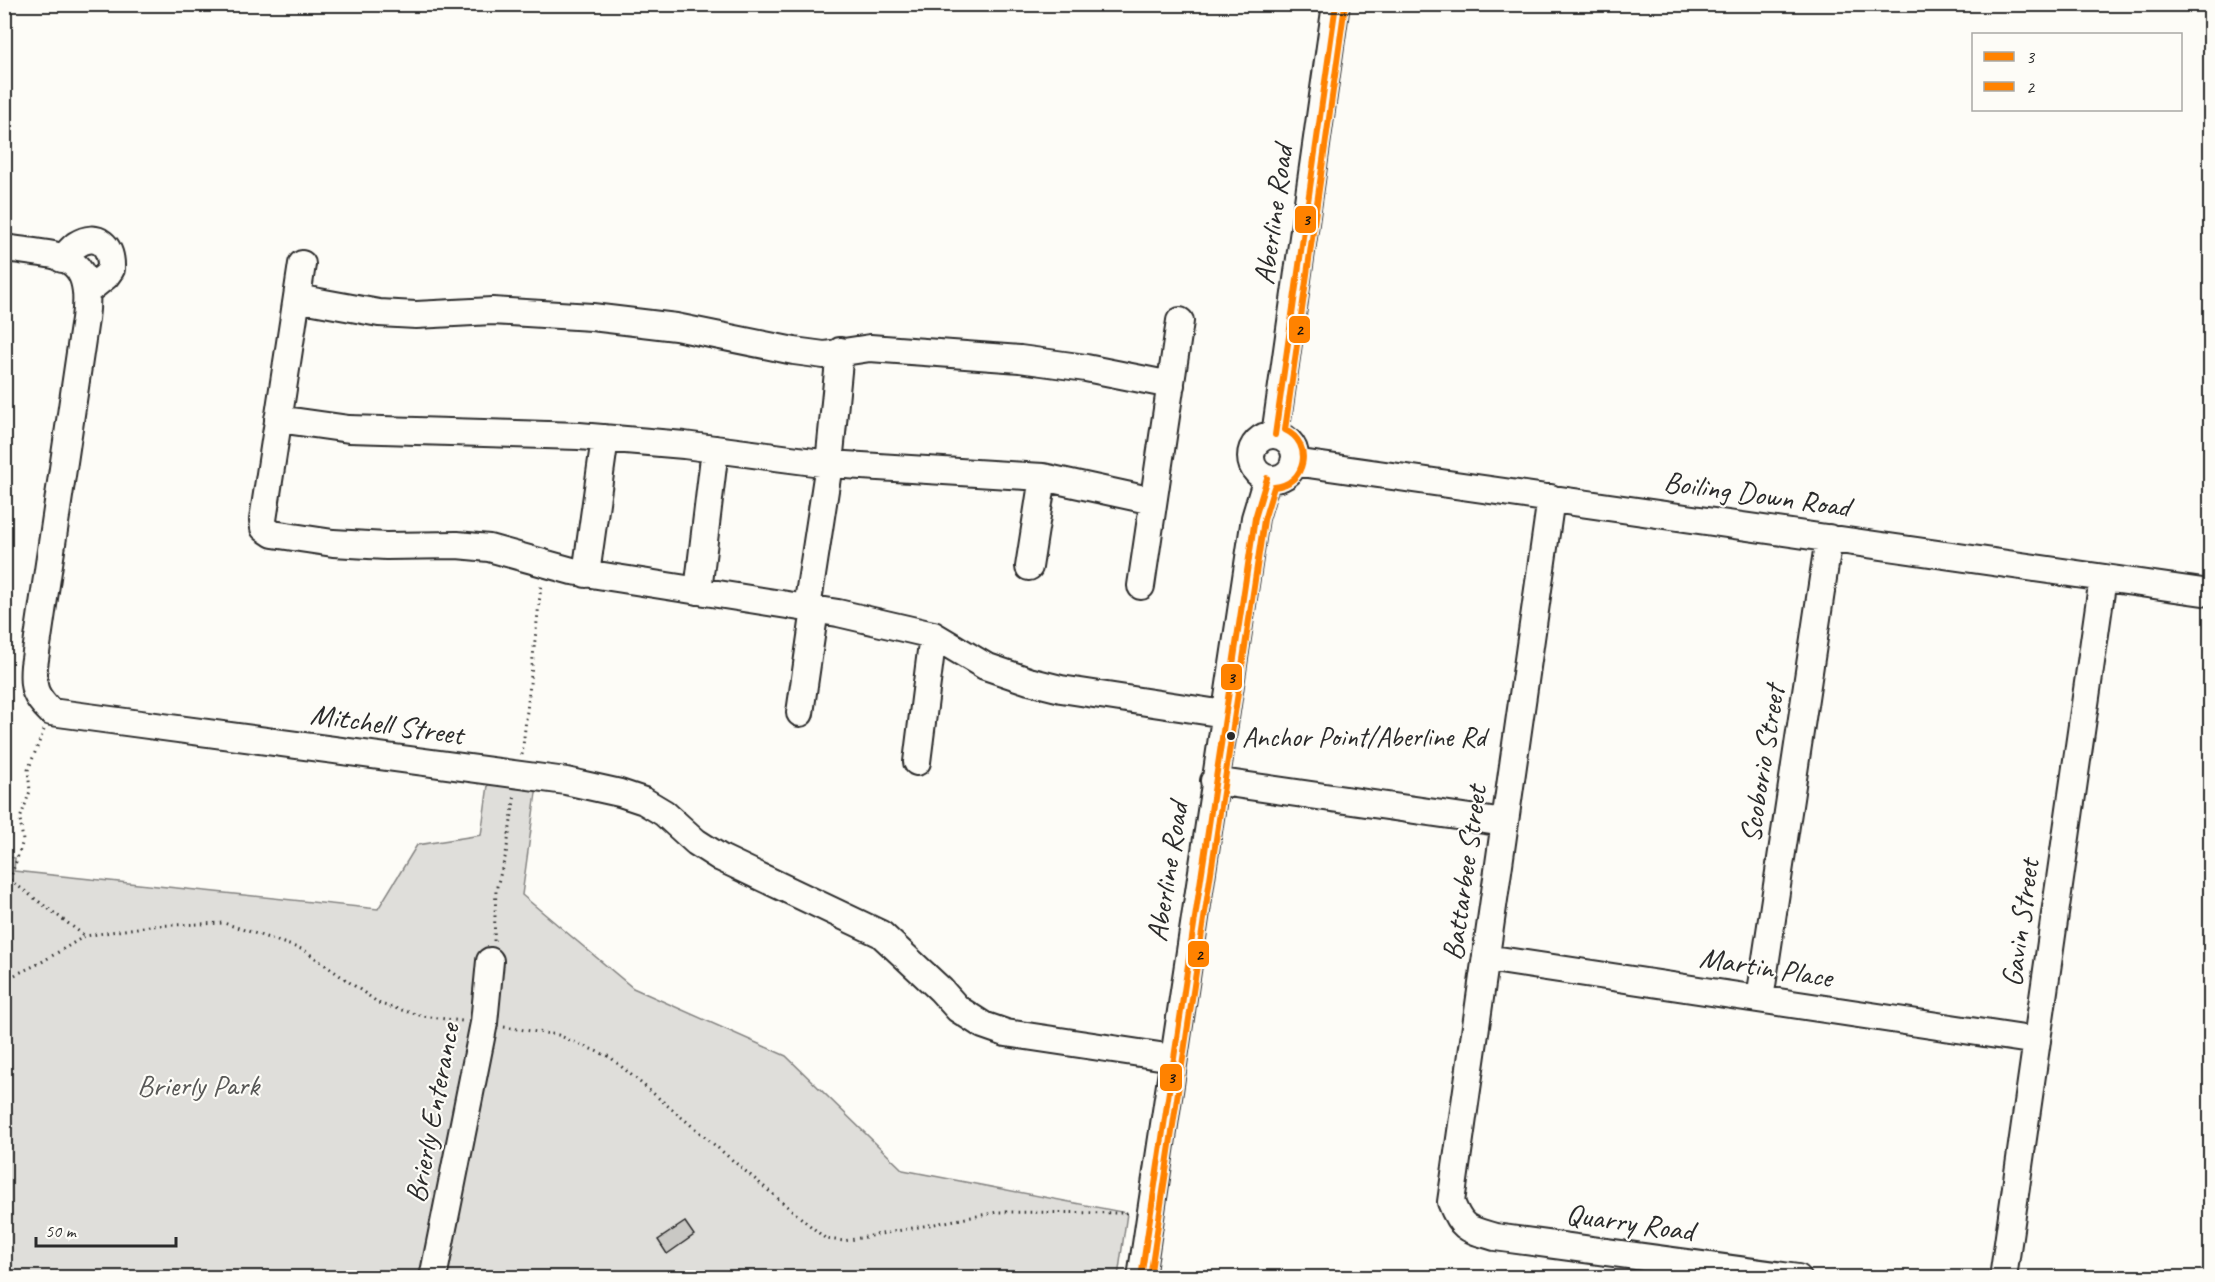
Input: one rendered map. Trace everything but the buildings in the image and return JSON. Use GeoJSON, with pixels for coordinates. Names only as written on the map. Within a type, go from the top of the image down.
{"type":"FeatureCollection","features":[{"type":"Feature","properties":{"kind":"street","name":"Aberline Road"},"geometry":{"type":"LineString","coordinates":[[1275,435],[1336,4]]}},
{"type":"Feature","properties":{"kind":"street"},"geometry":{"type":"LineString","coordinates":[[62,258],[75,246],[95,240],[104,243],[110,251],[111,269],[86,292]]}},
{"type":"Feature","properties":{"kind":"street"},"geometry":{"type":"LineString","coordinates":[[4,248],[71,261],[80,268],[85,280],[86,312],[34,666],[33,683],[37,696],[51,712]]}},
{"type":"Feature","properties":{"kind":"street"},"geometry":{"type":"LineString","coordinates":[[302,264],[263,520],[264,528],[273,534],[333,543],[386,546],[457,545],[489,548],[586,574],[838,613],[933,636],[986,666],[1029,681],[1061,689],[1225,714]]}},
{"type":"Feature","properties":{"kind":"street"},"geometry":{"type":"LineString","coordinates":[[297,298],[379,313],[416,315],[492,311],[592,317],[676,327],[809,354],[825,355],[870,348],[1020,358],[1086,368],[1170,385]]}},
{"type":"Feature","properties":{"kind":"street"},"geometry":{"type":"LineString","coordinates":[[1140,586],[1180,321]]}},
{"type":"Feature","properties":{"kind":"street"},"geometry":{"type":"LineString","coordinates":[[800,713],[840,351]]}},
{"type":"Feature","properties":{"kind":"street"},"geometry":{"type":"LineString","coordinates":[[278,419],[349,429],[605,438],[829,464],[1043,477],[1153,501]]}},
{"type":"Feature","properties":{"kind":"street"},"geometry":{"type":"LineString","coordinates":[[1275,435],[1288,441],[1293,447],[1294,462],[1287,474],[1274,479],[1267,478],[1255,470],[1250,456],[1255,443],[1261,438],[1275,435]]}},
{"type":"Feature","properties":{"kind":"street"},"geometry":{"type":"LineString","coordinates":[[586,574],[605,438]]}},
{"type":"Feature","properties":{"kind":"street"},"geometry":{"type":"LineString","coordinates":[[698,591],[715,449]]}},
{"type":"Feature","properties":{"kind":"street","name":"Boiling Down Road"},"geometry":{"type":"LineString","coordinates":[[1294,462],[2211,593]]}},
{"type":"Feature","properties":{"kind":"street"},"geometry":{"type":"LineString","coordinates":[[1029,567],[1043,477]]}},
{"type":"Feature","properties":{"kind":"street","name":"Aberline Road"},"geometry":{"type":"LineString","coordinates":[[1142,1278],[1214,781],[1255,518],[1267,478]]}},
{"type":"Feature","properties":{"kind":"street","name":"Battarbee Street"},"geometry":{"type":"LineString","coordinates":[[1458,1220],[1451,1202],[1551,498]]}},
{"type":"Feature","properties":{"kind":"street","name":"Scoborio Street"},"geometry":{"type":"LineString","coordinates":[[1760,999],[1829,538]]}},
{"type":"Feature","properties":{"kind":"street","name":"Gavin Street"},"geometry":{"type":"LineString","coordinates":[[2003,1278],[2103,578]]}},
{"type":"Feature","properties":{"kind":"street"},"geometry":{"type":"LineString","coordinates":[[917,762],[933,636]]}},
{"type":"Feature","properties":{"kind":"street","name":"Mitchell Street"},"geometry":{"type":"LineString","coordinates":[[51,712],[566,781],[620,793],[644,801],[664,813],[696,842],[721,858],[881,934],[958,1009],[983,1025],[1006,1033],[1173,1058]]}},
{"type":"Feature","properties":{"kind":"street"},"geometry":{"type":"LineString","coordinates":[[1214,781],[1505,824]]}},
{"type":"Feature","properties":{"kind":"street","name":"Martin Place"},"geometry":{"type":"LineString","coordinates":[[1486,958],[2037,1041]]}},
{"type":"Feature","properties":{"kind":"street","name":"Brierly Enterance"},"geometry":{"type":"LineString","coordinates":[[433,1278],[484,1023],[490,961]]}},
{"type":"Feature","properties":{"kind":"street","name":"Quarry Road"},"geometry":{"type":"LineString","coordinates":[[1458,1220],[1471,1230],[1495,1237],[1798,1278]]}},
{"type":"Feature","properties":{"kind":"path"},"geometry":{"type":"LineString","coordinates":[[4,897],[23,841],[20,819],[30,791],[28,770],[51,712]]}},
{"type":"Feature","properties":{"kind":"path"},"geometry":{"type":"LineString","coordinates":[[10,880],[85,936]]}},
{"type":"Feature","properties":{"kind":"path"},"geometry":{"type":"LineString","coordinates":[[4,980],[40,963],[85,936],[150,926],[224,923],[304,951],[380,1004],[423,1016],[558,1035],[610,1057],[826,1239],[844,1241],[998,1212],[1151,1213]]}},
{"type":"Feature","properties":{"kind":"green space","name":"Brierly Park"},"geometry":{"type":"Polygon","coordinates":[[[490,771],[538,778],[522,895],[633,988],[786,1056],[903,1170],[1127,1213],[1118,1277],[5,1278],[5,856],[15,858],[14,871],[378,909],[417,845],[481,835],[490,771]]]}},
{"type":"Feature","properties":{"kind":"transit line","name":"3"},"geometry":{"type":"LineString","coordinates":[[1275,435],[1336,4]]}},
{"type":"Feature","properties":{"kind":"transit line","name":"2"},"geometry":{"type":"LineString","coordinates":[[1150,1278],[1264,520],[1274,487],[1285,485],[1293,479],[1302,463],[1303,453],[1300,444],[1285,430],[1345,5]]}},
{"type":"Feature","properties":{"kind":"transit line","name":"3"},"geometry":{"type":"LineString","coordinates":[[1141,1278],[1255,518],[1267,478]]}},
{"type":"Feature","properties":{"kind":"place","name":"Anchor Point/Aberline Rd"},"geometry":{"type":"Point","coordinates":[1231,736]}}]}
